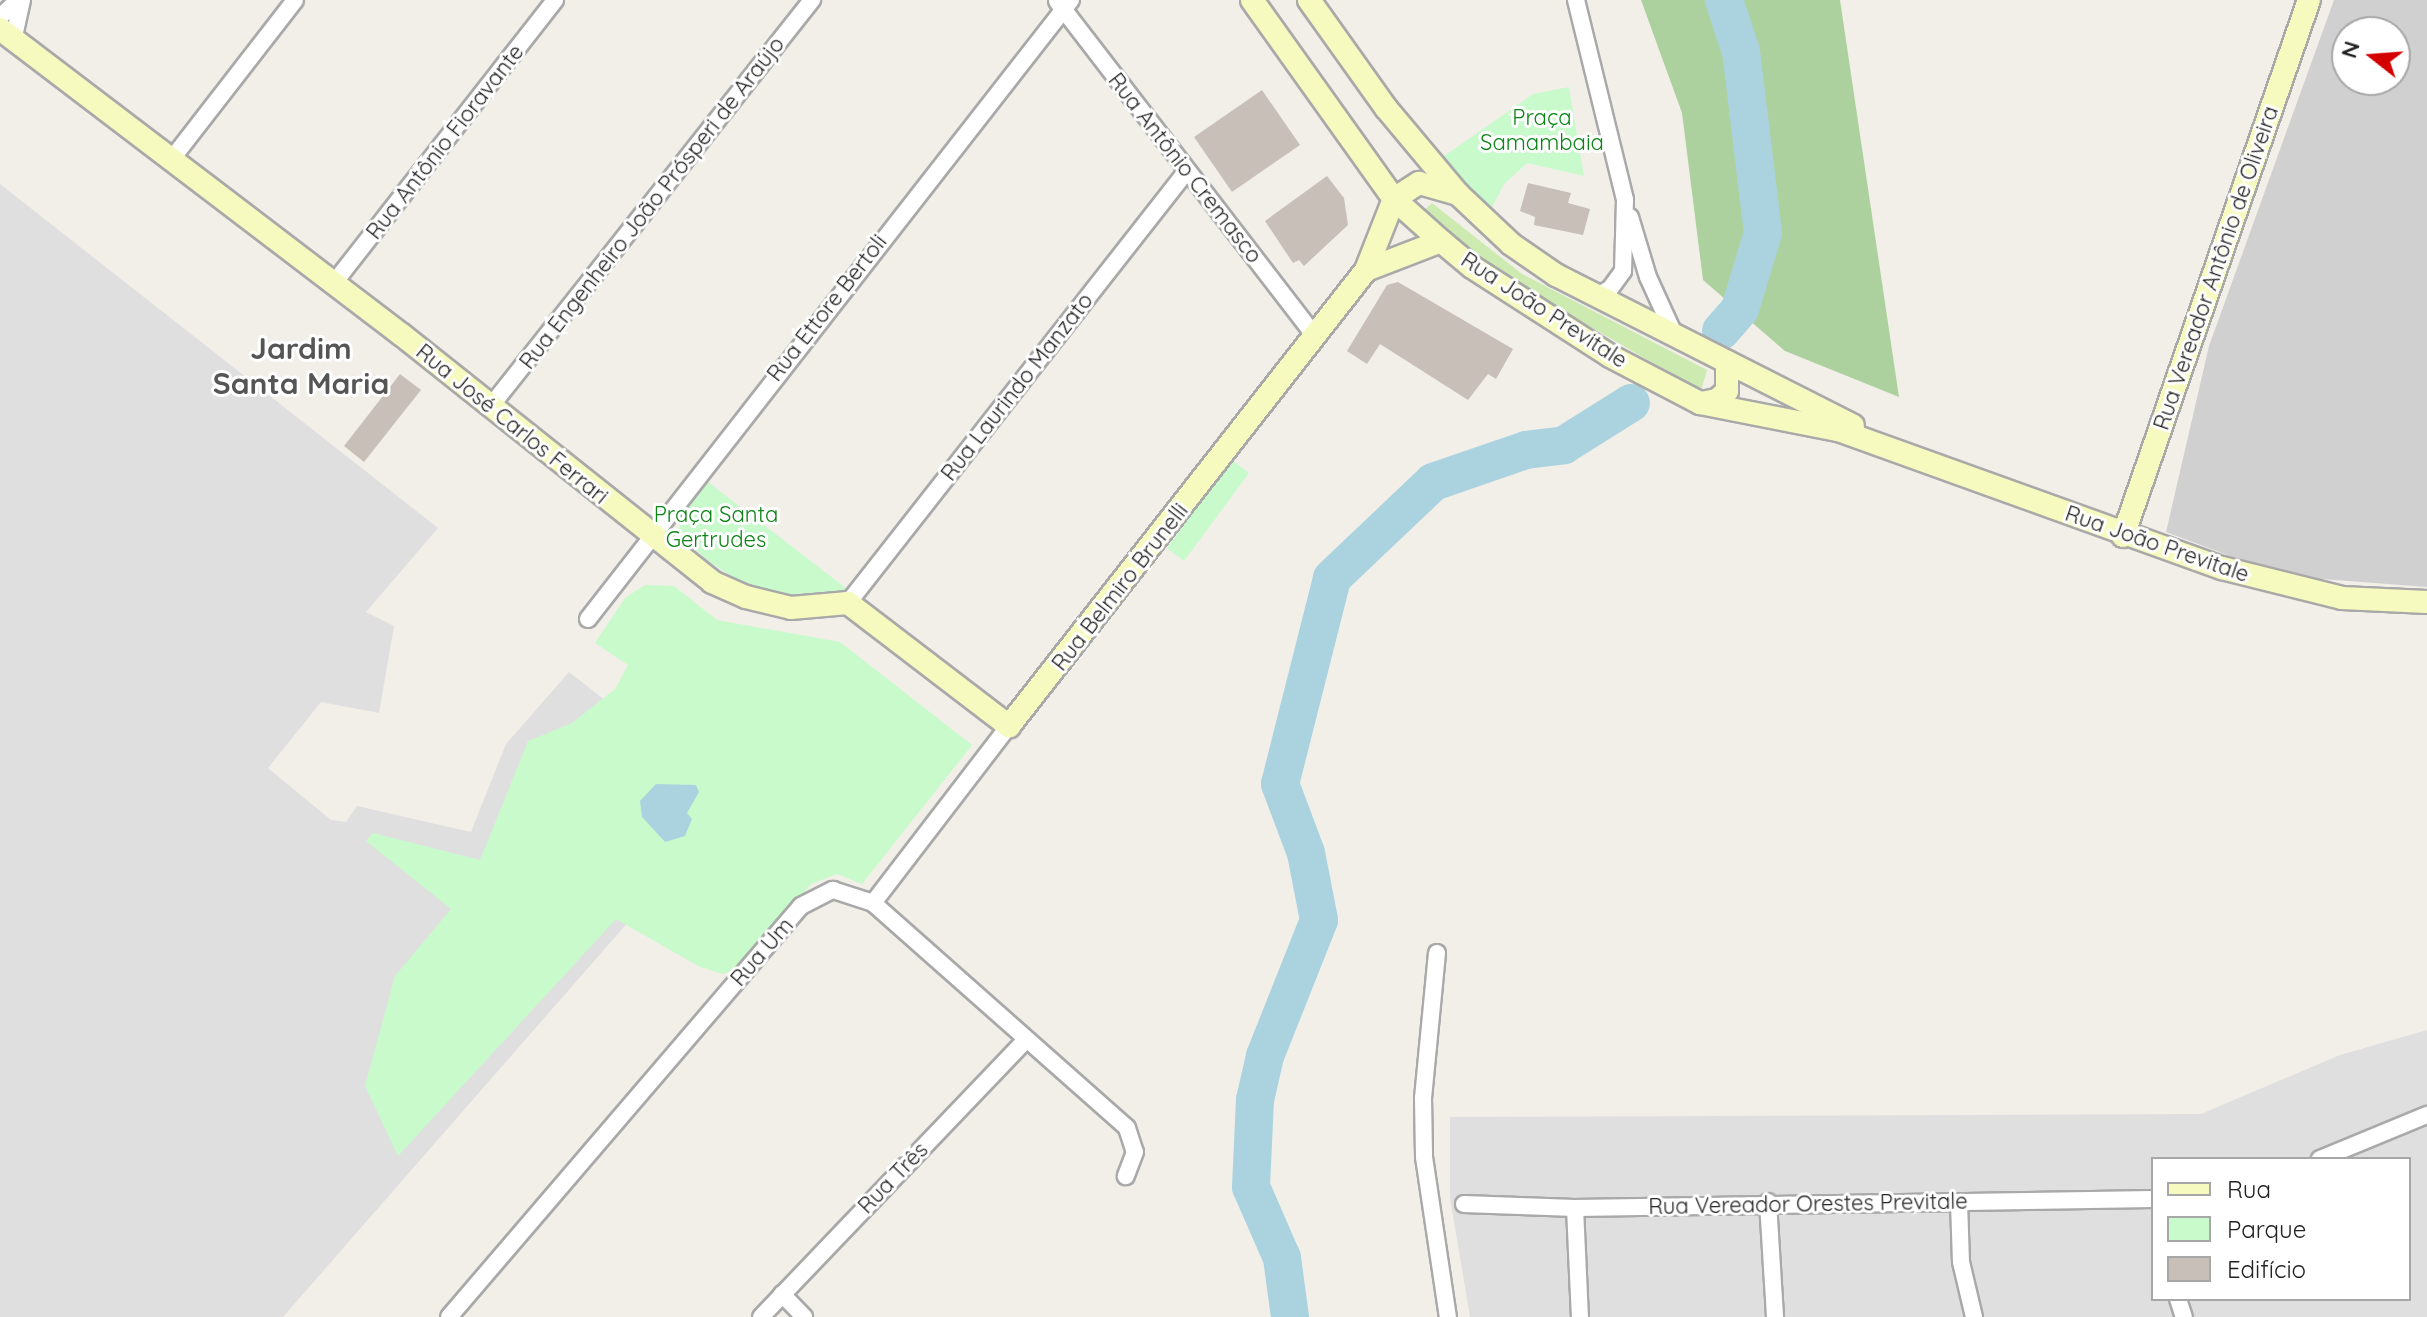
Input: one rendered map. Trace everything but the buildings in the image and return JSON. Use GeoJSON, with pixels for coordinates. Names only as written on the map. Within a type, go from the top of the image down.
{"type":"FeatureCollection","features":[{"type":"Feature","properties":{"kind":"main road","name":"Rua João Previtale"},"geometry":{"type":"LineString","coordinates":[[1252,0],[1394,199],[1472,267],[1610,356],[1700,403],[1838,430],[1896,449],[2123,536],[2222,568],[2342,598],[2427,602]]}},
{"type":"Feature","properties":{"kind":"main road","name":"Rua João Previtale"},"geometry":{"type":"LineString","coordinates":[[1309,0],[1386,108],[1458,194],[1511,244],[1596,296],[1896,449]]}},
{"type":"Feature","properties":{"kind":"main road","name":"Rua Vereador Antônio de Oliveira"},"geometry":{"type":"LineString","coordinates":[[2123,536],[2309,0]]}},
{"type":"Feature","properties":{"kind":"main road","name":"Rua José Carlos Ferrari"},"geometry":{"type":"LineString","coordinates":[[6,35],[334,283],[712,582],[746,597],[791,608],[848,603]]}},
{"type":"Feature","properties":{"kind":"main road"},"geometry":{"type":"LineString","coordinates":[[1394,199],[1419,183],[1458,194]]}},
{"type":"Feature","properties":{"kind":"main road","name":"Rua Belmiro Brunelli"},"geometry":{"type":"LineString","coordinates":[[1009,726],[1158,541],[1366,270],[1394,199]]}},
{"type":"Feature","properties":{"kind":"main road"},"geometry":{"type":"LineString","coordinates":[[1366,270],[1441,241]]}},
{"type":"Feature","properties":{"kind":"main road"},"geometry":{"type":"LineString","coordinates":[[1700,403],[1717,400],[1727,391],[1727,362]]}},
{"type":"Feature","properties":{"kind":"main road"},"geometry":{"type":"LineString","coordinates":[[848,603],[1009,726]]}},
{"type":"Feature","properties":{"kind":"street"},"geometry":{"type":"LineString","coordinates":[[0,17],[20,0]]}},
{"type":"Feature","properties":{"kind":"street"},"geometry":{"type":"LineString","coordinates":[[6,35],[20,0]]}},
{"type":"Feature","properties":{"kind":"street"},"geometry":{"type":"LineString","coordinates":[[171,160],[295,0]]}},
{"type":"Feature","properties":{"kind":"street","name":"Rua Antônio Fioravante"},"geometry":{"type":"LineString","coordinates":[[334,283],[555,0]]}},
{"type":"Feature","properties":{"kind":"street","name":"Rua Engenheiro João Prósperi de Araújo"},"geometry":{"type":"LineString","coordinates":[[491,406],[812,0]]}},
{"type":"Feature","properties":{"kind":"street"},"geometry":{"type":"LineString","coordinates":[[1576,0],[1625,200],[1648,277],[1674,334]]}},
{"type":"Feature","properties":{"kind":"street","name":"Rua Antônio Cremasco"},"geometry":{"type":"LineString","coordinates":[[1063,3],[1186,172],[1314,335]]}},
{"type":"Feature","properties":{"kind":"street","name":"Rua Ettore Bertoli"},"geometry":{"type":"LineString","coordinates":[[588,619],[1063,3]]}},
{"type":"Feature","properties":{"kind":"street","name":"Rua Laurindo Manzato"},"geometry":{"type":"LineString","coordinates":[[848,603],[1186,172]]}},
{"type":"Feature","properties":{"kind":"street"},"geometry":{"type":"LineString","coordinates":[[1596,296],[1610,289],[1623,271],[1625,200]]}},
{"type":"Feature","properties":{"kind":"street","name":"Rua Belmiro Brunelli"},"geometry":{"type":"LineString","coordinates":[[873,903],[1009,726]]}},
{"type":"Feature","properties":{"kind":"street","name":"Rua Um"},"geometry":{"type":"LineString","coordinates":[[449,1317],[801,906],[833,890],[873,903],[1127,1128],[1135,1152],[1126,1176]]}},
{"type":"Feature","properties":{"kind":"street"},"geometry":{"type":"LineString","coordinates":[[1437,953],[1423,1098],[1424,1157],[1448,1317]]}},
{"type":"Feature","properties":{"kind":"street","name":"Rua Três"},"geometry":{"type":"LineString","coordinates":[[761,1317],[1026,1040]]}},
{"type":"Feature","properties":{"kind":"street"},"geometry":{"type":"LineString","coordinates":[[2325,1157],[2385,1135],[2427,1115]]}},
{"type":"Feature","properties":{"kind":"street"},"geometry":{"type":"LineString","coordinates":[[2385,1135],[2427,1128]]}},
{"type":"Feature","properties":{"kind":"street","name":"Rua Vereador Orestes Previtale"},"geometry":{"type":"LineString","coordinates":[[1464,1204],[1575,1208],[1768,1202],[2151,1199]]}},
{"type":"Feature","properties":{"kind":"street"},"geometry":{"type":"LineString","coordinates":[[1768,1202],[1775,1317]]}},
{"type":"Feature","properties":{"kind":"street"},"geometry":{"type":"LineString","coordinates":[[1959,1202],[1961,1262],[1974,1317]]}},
{"type":"Feature","properties":{"kind":"street"},"geometry":{"type":"LineString","coordinates":[[1575,1208],[1580,1317]]}},
{"type":"Feature","properties":{"kind":"street"},"geometry":{"type":"LineString","coordinates":[[782,1294],[804,1317]]}},
{"type":"Feature","properties":{"kind":"shaded area"},"geometry":{"type":"Polygon","coordinates":[[[2334,0],[2427,0],[2427,587],[2283,576],[2166,532],[2209,346],[2334,0]]]}},
{"type":"Feature","properties":{"kind":"shaded area"},"geometry":{"type":"Polygon","coordinates":[[[0,184],[438,528],[366,612],[394,626],[379,713],[321,702],[268,768],[331,820],[346,822],[357,806],[471,832],[506,744],[569,672],[734,801],[283,1317],[0,1317],[0,184]]]}},
{"type":"Feature","properties":{"kind":"shaded area"},"geometry":{"type":"Polygon","coordinates":[[[2427,1030],[2427,1317],[1470,1317],[1450,1198],[1450,1117],[2201,1114],[2340,1055],[2427,1030]]]}},
{"type":"Feature","properties":{"kind":"green space"},"geometry":{"type":"Polygon","coordinates":[[[1641,0],[1840,0],[1899,397],[1785,351],[1703,280],[1682,113],[1641,0]]]}},
{"type":"Feature","properties":{"kind":"green space","name":"Praça Samambaia"},"geometry":{"type":"Polygon","coordinates":[[[1569,87],[1584,176],[1527,163],[1504,184],[1490,211],[1437,161],[1533,94],[1569,87]]]}},
{"type":"Feature","properties":{"kind":"green space"},"geometry":{"type":"Polygon","coordinates":[[[1432,203],[1522,274],[1707,370],[1701,391],[1482,264],[1421,213],[1432,203]]]}},
{"type":"Feature","properties":{"kind":"green space"},"geometry":{"type":"Polygon","coordinates":[[[1232,460],[1249,473],[1184,561],[1167,548],[1232,460]]]}},
{"type":"Feature","properties":{"kind":"green space","name":"Praça Santa Gertrudes"},"geometry":{"type":"Polygon","coordinates":[[[708,482],[847,589],[836,598],[764,598],[707,560],[679,535],[680,518],[708,482]]]}},
{"type":"Feature","properties":{"kind":"green space"},"geometry":{"type":"Polygon","coordinates":[[[645,585],[674,586],[717,620],[840,642],[972,745],[862,884],[837,874],[811,884],[740,969],[723,974],[700,967],[616,919],[398,1156],[365,1086],[395,976],[451,909],[366,841],[373,833],[480,860],[528,741],[572,723],[615,689],[628,665],[595,643],[625,598],[645,585]]]}},
{"type":"Feature","properties":{"kind":"water"},"geometry":{"type":"Polygon","coordinates":[[[656,784],[696,785],[699,792],[687,813],[692,819],[685,836],[665,842],[642,817],[640,801],[656,784]]]}},
{"type":"Feature","properties":{"kind":"waterway"},"geometry":{"type":"LineString","coordinates":[[1721,331],[1740,309],[1763,233],[1741,52],[1724,0]]}},
{"type":"Feature","properties":{"kind":"waterway"},"geometry":{"type":"LineString","coordinates":[[1290,1317],[1282,1258],[1251,1187],[1255,1100],[1265,1056],[1319,920],[1306,853],[1280,784],[1332,578],[1433,482],[1526,450],[1564,445],[1631,403]]}},
{"type":"Feature","properties":{"kind":"district","name":"Jardim Santa Maria"},"geometry":{"type":"Point","coordinates":[301,365]}}]}
